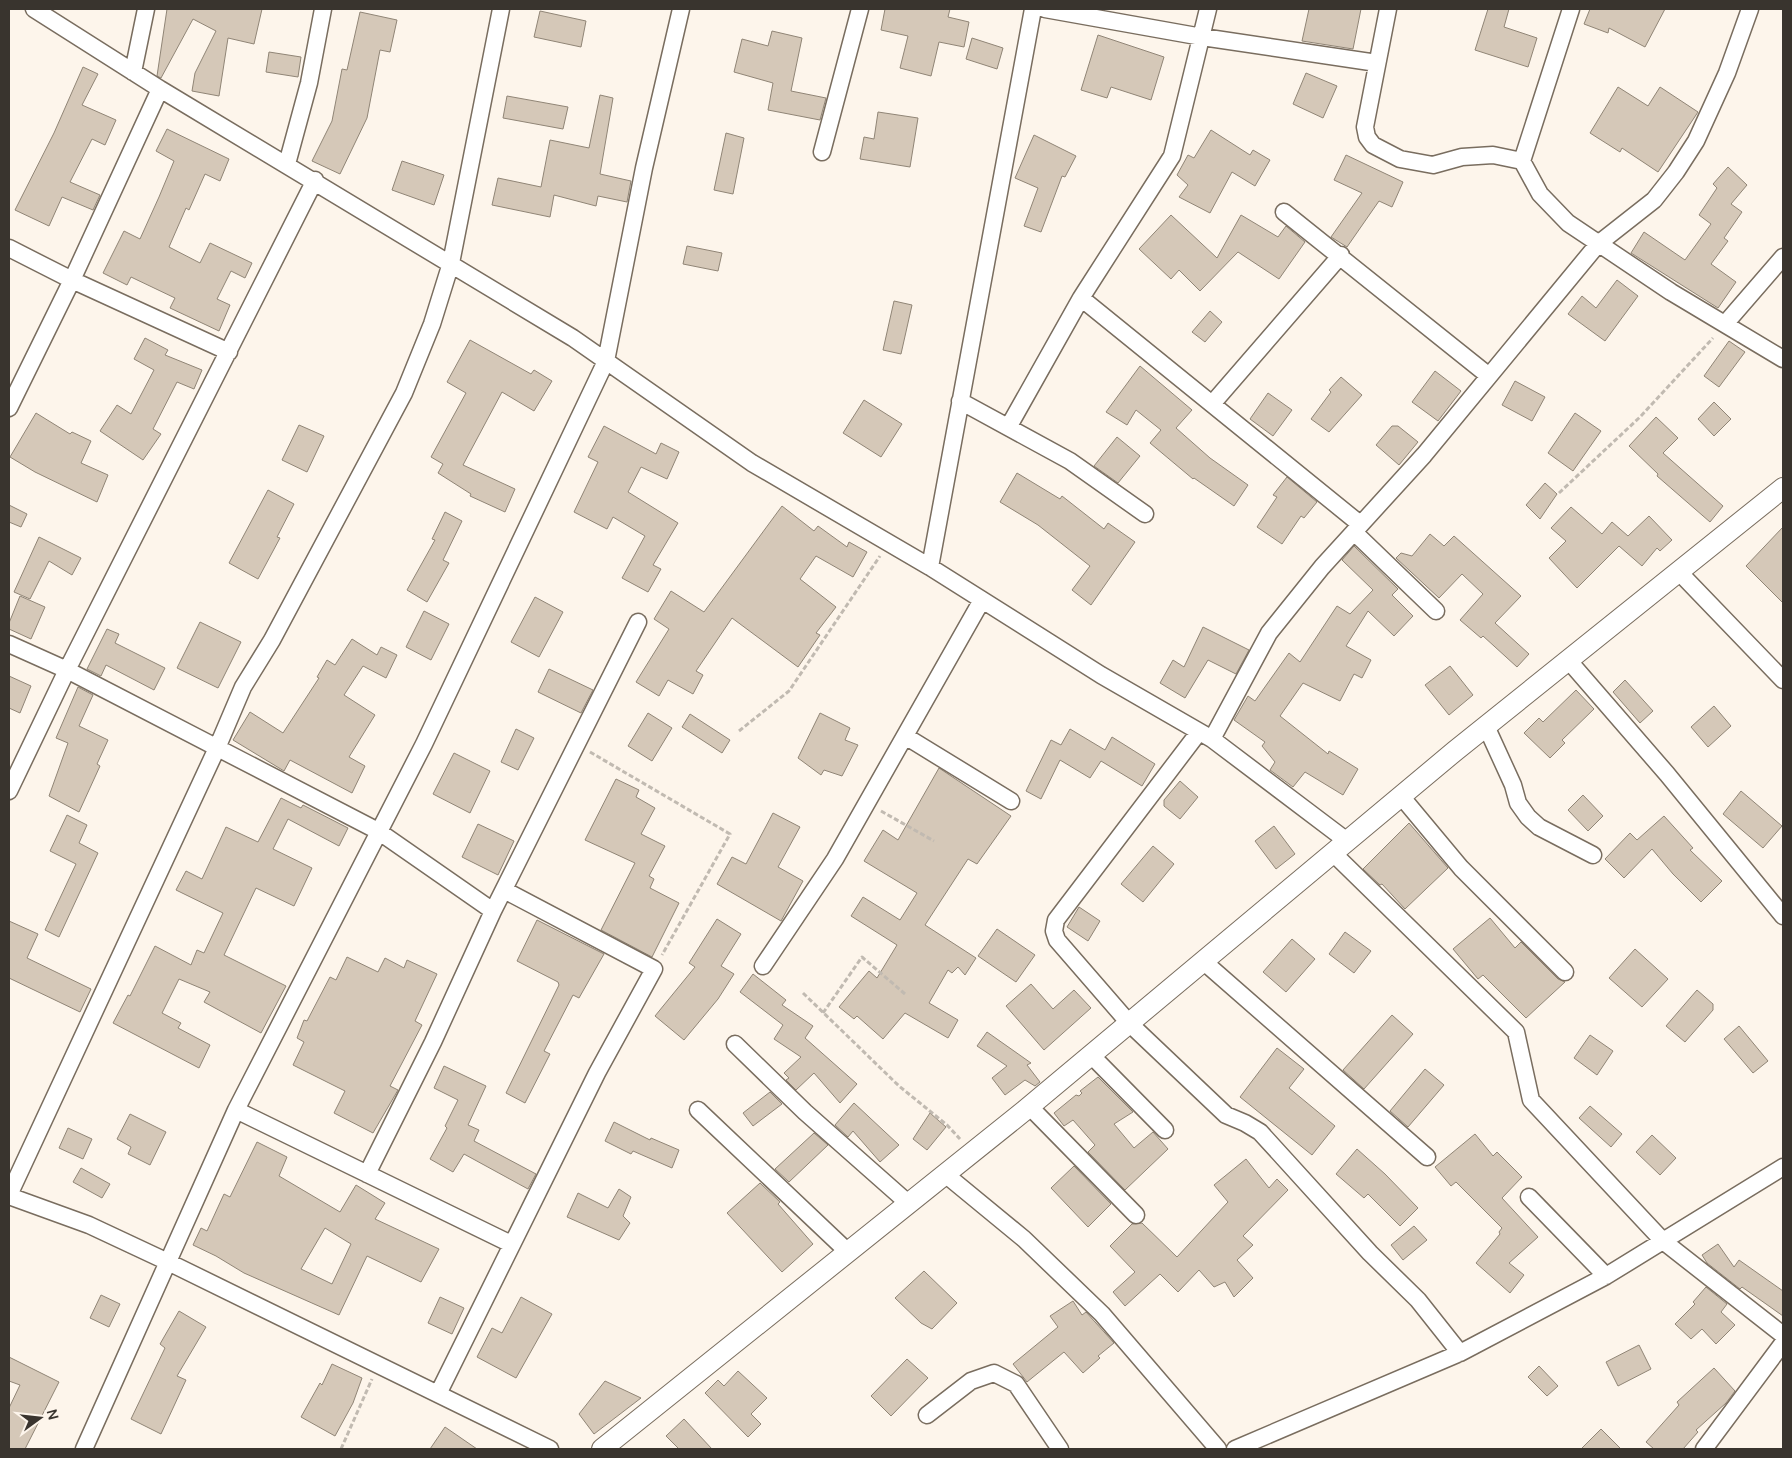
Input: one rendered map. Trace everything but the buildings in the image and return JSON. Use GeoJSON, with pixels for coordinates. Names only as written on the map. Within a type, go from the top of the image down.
{"type":"FeatureCollection","features":[{"type":"Feature","properties":{"kind":"street"},"geometry":{"type":"LineString","coordinates":[[34,9],[160,89],[315,180],[574,338],[752,463],[930,567],[1101,675],[1205,735],[1340,847],[1516,1032],[1531,1100],[1663,1241],[1783,1335]]}},
{"type":"Feature","properties":{"kind":"street"},"geometry":{"type":"LineString","coordinates":[[133,72],[146,9]]}},
{"type":"Feature","properties":{"kind":"street"},"geometry":{"type":"LineString","coordinates":[[287,164],[309,83],[323,9]]}},
{"type":"Feature","properties":{"kind":"street"},"geometry":{"type":"LineString","coordinates":[[501,9],[451,263],[432,324],[404,393],[272,640],[243,687],[218,748],[9,1195],[89,1225],[168,1262],[550,1449]]}},
{"type":"Feature","properties":{"kind":"street"},"geometry":{"type":"LineString","coordinates":[[84,1449],[236,1110],[424,744],[606,361],[644,168],[681,9]]}},
{"type":"Feature","properties":{"kind":"street"},"geometry":{"type":"LineString","coordinates":[[822,152],[860,9]]}},
{"type":"Feature","properties":{"kind":"street"},"geometry":{"type":"LineString","coordinates":[[930,567],[1033,9]]}},
{"type":"Feature","properties":{"kind":"street"},"geometry":{"type":"LineString","coordinates":[[1045,9],[1202,37],[1377,63]]}},
{"type":"Feature","properties":{"kind":"street"},"geometry":{"type":"LineString","coordinates":[[1010,426],[1081,298],[1172,156],[1208,9]]}},
{"type":"Feature","properties":{"kind":"street"},"geometry":{"type":"LineString","coordinates":[[1388,9],[1365,127],[1366,138],[1373,145],[1400,159],[1432,165],[1462,158],[1493,155],[1522,161]]}},
{"type":"Feature","properties":{"kind":"street"},"geometry":{"type":"LineString","coordinates":[[1571,9],[1522,161],[1540,194],[1568,223],[1598,244],[1783,359]]}},
{"type":"Feature","properties":{"kind":"street"},"geometry":{"type":"LineString","coordinates":[[1460,1353],[1418,1300],[1370,1253],[1260,1132],[1245,1122],[1226,1115],[1129,1023],[1058,940],[1054,931],[1056,920],[1205,735],[1270,633],[1357,528],[1424,456],[1598,244],[1654,200],[1696,141],[1728,72],[1750,9]]}},
{"type":"Feature","properties":{"kind":"street"},"geometry":{"type":"LineString","coordinates":[[9,408],[72,280],[160,89]]}},
{"type":"Feature","properties":{"kind":"street"},"geometry":{"type":"LineString","coordinates":[[9,791],[67,670],[315,180]]}},
{"type":"Feature","properties":{"kind":"street"},"geometry":{"type":"LineString","coordinates":[[1284,212],[1489,376]]}},
{"type":"Feature","properties":{"kind":"street"},"geometry":{"type":"LineString","coordinates":[[9,248],[72,280],[229,352]]}},
{"type":"Feature","properties":{"kind":"street"},"geometry":{"type":"LineString","coordinates":[[1212,404],[1341,256]]}},
{"type":"Feature","properties":{"kind":"street"},"geometry":{"type":"LineString","coordinates":[[1725,324],[1783,257]]}},
{"type":"Feature","properties":{"kind":"street"},"geometry":{"type":"LineString","coordinates":[[1081,298],[1212,404],[1357,528],[1436,611]]}},
{"type":"Feature","properties":{"kind":"street"},"geometry":{"type":"LineString","coordinates":[[960,401],[1010,426],[1070,461],[1145,514]]}},
{"type":"Feature","properties":{"kind":"street"},"geometry":{"type":"LineString","coordinates":[[602,1449],[1029,1106],[1486,726],[1783,488]]}},
{"type":"Feature","properties":{"kind":"street"},"geometry":{"type":"LineString","coordinates":[[1679,572],[1783,680]]}},
{"type":"Feature","properties":{"kind":"street"},"geometry":{"type":"LineString","coordinates":[[763,966],[836,859],[982,600]]}},
{"type":"Feature","properties":{"kind":"street"},"geometry":{"type":"LineString","coordinates":[[367,1174],[433,1042],[493,911],[638,622]]}},
{"type":"Feature","properties":{"kind":"street"},"geometry":{"type":"LineString","coordinates":[[9,644],[67,670],[378,831],[493,911]]}},
{"type":"Feature","properties":{"kind":"street"},"geometry":{"type":"LineString","coordinates":[[1569,661],[1667,774],[1783,916]]}},
{"type":"Feature","properties":{"kind":"street"},"geometry":{"type":"LineString","coordinates":[[1486,726],[1513,785],[1518,803],[1528,817],[1539,827],[1593,855]]}},
{"type":"Feature","properties":{"kind":"street"},"geometry":{"type":"LineString","coordinates":[[905,736],[1011,801]]}},
{"type":"Feature","properties":{"kind":"street"},"geometry":{"type":"LineString","coordinates":[[1401,796],[1461,868],[1564,972]]}},
{"type":"Feature","properties":{"kind":"street"},"geometry":{"type":"LineString","coordinates":[[438,1394],[597,1073],[654,969],[504,890]]}},
{"type":"Feature","properties":{"kind":"street"},"geometry":{"type":"LineString","coordinates":[[1203,961],[1428,1157]]}},
{"type":"Feature","properties":{"kind":"street"},"geometry":{"type":"LineString","coordinates":[[735,1044],[805,1112],[908,1203]]}},
{"type":"Feature","properties":{"kind":"street"},"geometry":{"type":"LineString","coordinates":[[1091,1055],[1166,1130]]}},
{"type":"Feature","properties":{"kind":"street"},"geometry":{"type":"LineString","coordinates":[[1029,1106],[1136,1214]]}},
{"type":"Feature","properties":{"kind":"street"},"geometry":{"type":"LineString","coordinates":[[236,1110],[511,1244]]}},
{"type":"Feature","properties":{"kind":"street"},"geometry":{"type":"LineString","coordinates":[[698,1110],[848,1252]]}},
{"type":"Feature","properties":{"kind":"street"},"geometry":{"type":"LineString","coordinates":[[1235,1449],[1460,1353],[1606,1276],[1783,1167]]}},
{"type":"Feature","properties":{"kind":"street"},"geometry":{"type":"LineString","coordinates":[[945,1174],[1024,1239],[1102,1314],[1218,1449]]}},
{"type":"Feature","properties":{"kind":"street"},"geometry":{"type":"LineString","coordinates":[[1529,1197],[1606,1276]]}},
{"type":"Feature","properties":{"kind":"street"},"geometry":{"type":"LineString","coordinates":[[1704,1449],[1783,1343]]}},
{"type":"Feature","properties":{"kind":"street"},"geometry":{"type":"LineString","coordinates":[[927,1415],[971,1380],[994,1373],[1016,1384],[1060,1449]]}},
{"type":"Feature","properties":{"kind":"path"},"geometry":{"type":"LineString","coordinates":[[1560,493],[1640,417],[1725,324]]}},
{"type":"Feature","properties":{"kind":"path"},"geometry":{"type":"LineString","coordinates":[[739,731],[790,691],[888,543]]}},
{"type":"Feature","properties":{"kind":"path"},"geometry":{"type":"LineString","coordinates":[[577,744],[730,834],[654,969]]}},
{"type":"Feature","properties":{"kind":"path"},"geometry":{"type":"LineString","coordinates":[[867,803],[934,841]]}},
{"type":"Feature","properties":{"kind":"path"},"geometry":{"type":"LineString","coordinates":[[823,1013],[862,957],[905,994]]}},
{"type":"Feature","properties":{"kind":"path"},"geometry":{"type":"LineString","coordinates":[[803,993],[899,1086],[947,1125],[972,1152]]}},
{"type":"Feature","properties":{"kind":"path"},"geometry":{"type":"LineString","coordinates":[[341,1449],[379,1365]]}}]}
